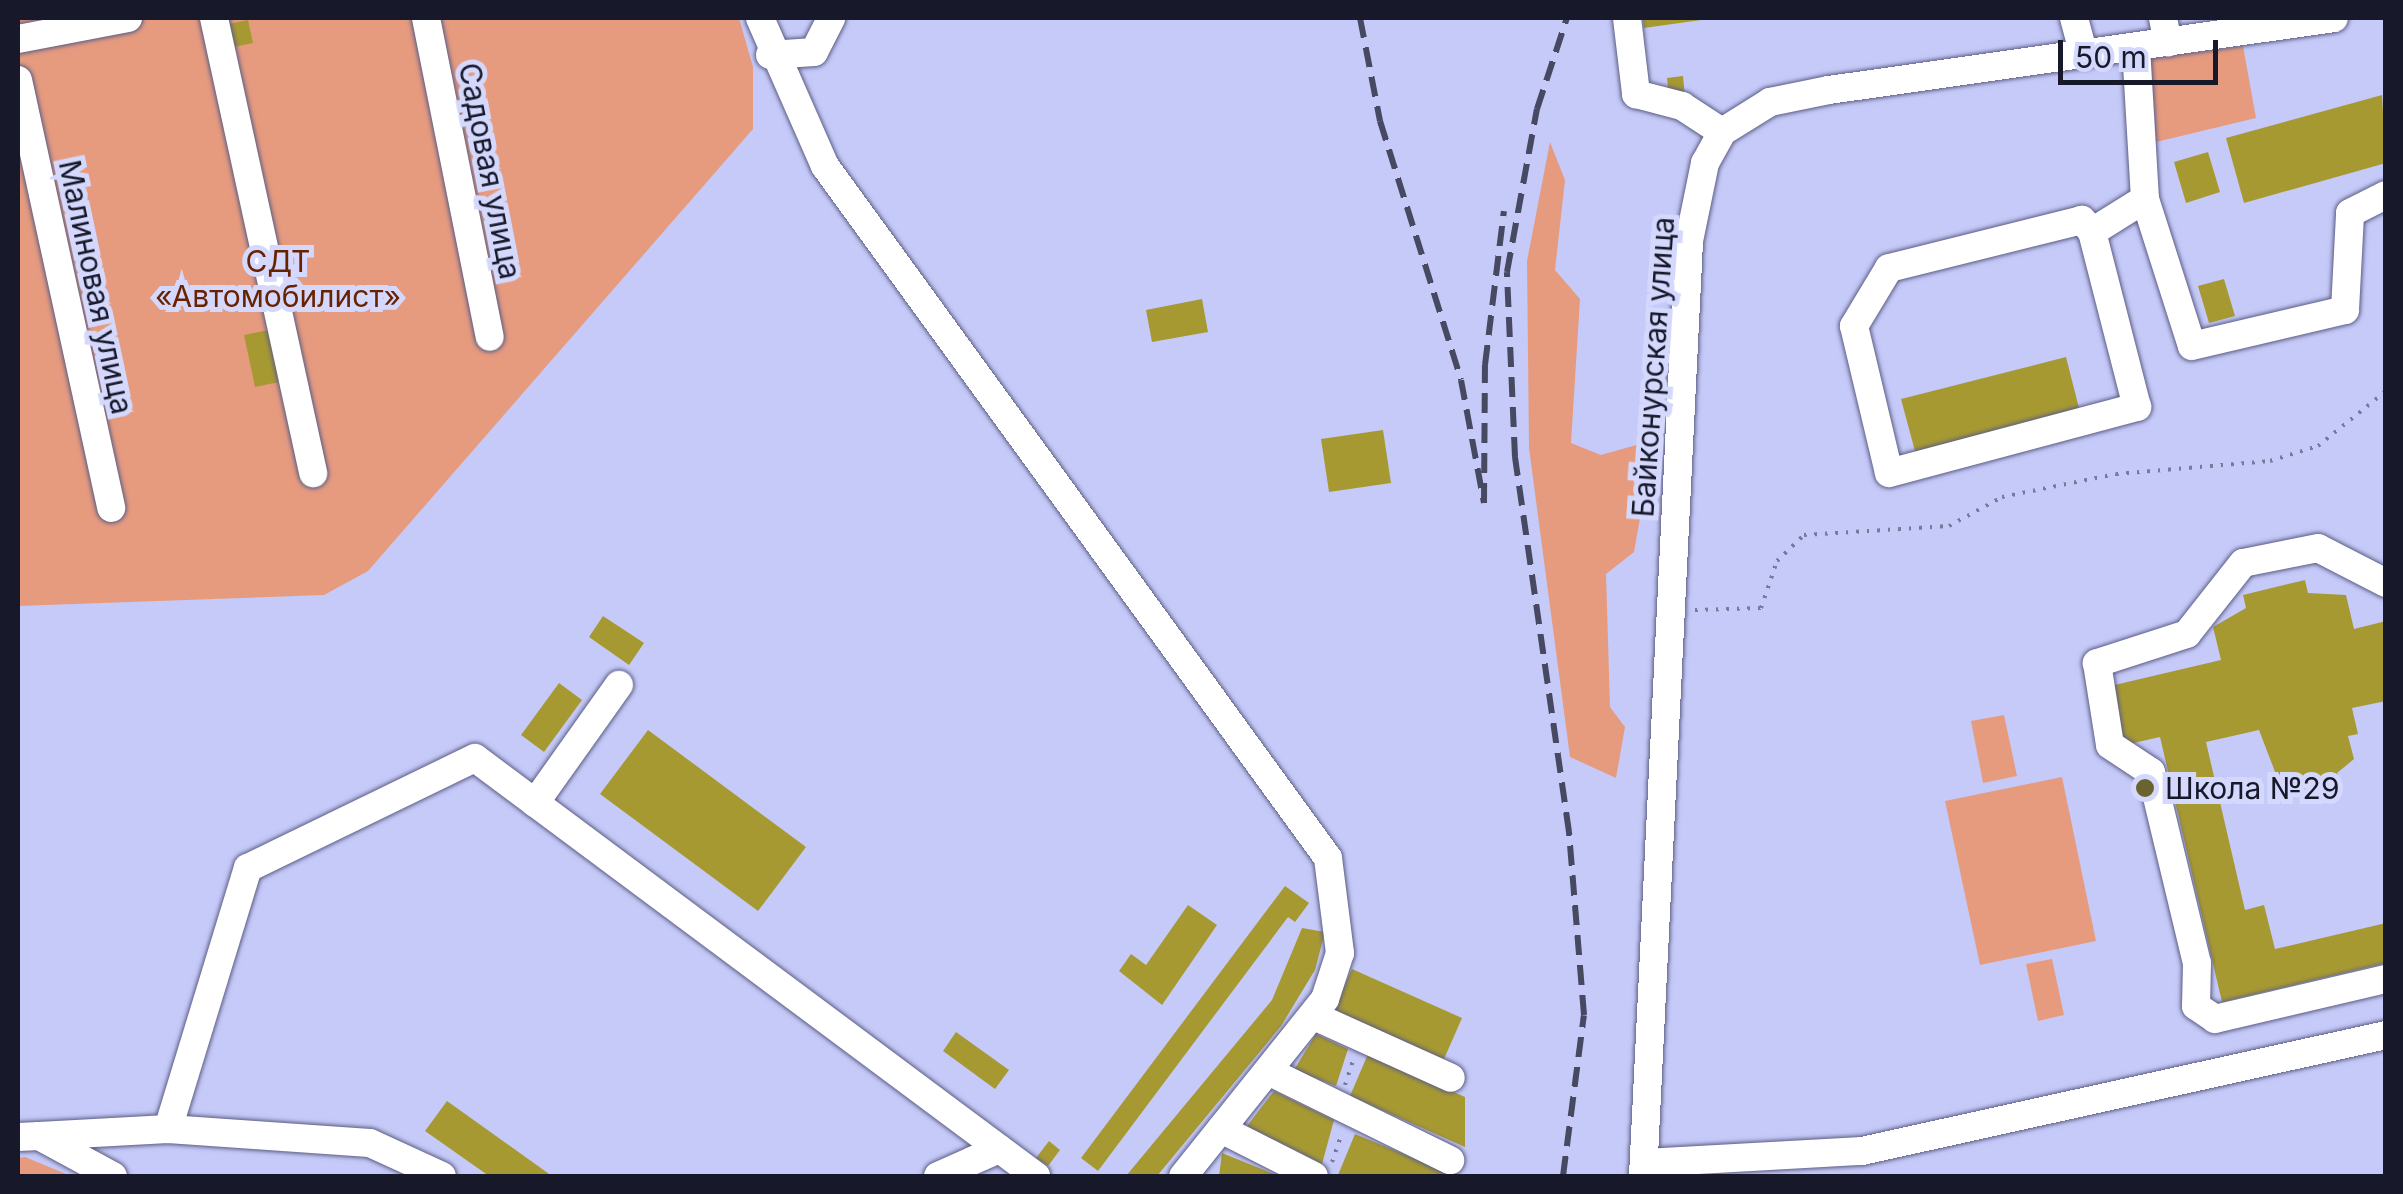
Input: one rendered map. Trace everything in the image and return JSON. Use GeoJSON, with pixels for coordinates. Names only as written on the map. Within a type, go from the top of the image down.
{"type":"FeatureCollection","features":[{"type":"Feature","properties":{"kind":"street"},"geometry":{"type":"LineString","coordinates":[[18,39],[128,18]]}},
{"type":"Feature","properties":{"kind":"street"},"geometry":{"type":"LineString","coordinates":[[214,18],[313,472]]}},
{"type":"Feature","properties":{"kind":"street","name":"Садовая улица"},"geometry":{"type":"LineString","coordinates":[[426,18],[490,337]]}},
{"type":"Feature","properties":{"kind":"street"},"geometry":{"type":"LineString","coordinates":[[760,18],[770,56],[825,166],[1328,858],[1340,953],[1314,1016],[1184,1176]]}},
{"type":"Feature","properties":{"kind":"street"},"geometry":{"type":"LineString","coordinates":[[770,56],[814,52],[831,18]]}},
{"type":"Feature","properties":{"kind":"street"},"geometry":{"type":"LineString","coordinates":[[1627,18],[1636,94],[1682,106],[1722,132],[1770,102],[2136,48],[2166,30],[2334,18]]}},
{"type":"Feature","properties":{"kind":"street"},"geometry":{"type":"LineString","coordinates":[[2074,18],[2084,56]]}},
{"type":"Feature","properties":{"kind":"street"},"geometry":{"type":"LineString","coordinates":[[2136,48],[2145,199],[2192,346],[2344,310],[2350,213],[2386,195]]}},
{"type":"Feature","properties":{"kind":"street","name":"Малиновая улица"},"geometry":{"type":"LineString","coordinates":[[18,80],[111,508]]}},
{"type":"Feature","properties":{"kind":"street","name":"Байконурская улица"},"geometry":{"type":"LineString","coordinates":[[1644,1170],[1689,241],[1705,163],[1722,132]]}},
{"type":"Feature","properties":{"kind":"street"},"geometry":{"type":"LineString","coordinates":[[2092,232],[2145,199]]}},
{"type":"Feature","properties":{"kind":"street"},"geometry":{"type":"LineString","coordinates":[[2082,220],[2092,232],[2137,406],[1889,473],[1854,326],[1889,268],[2082,220]]}},
{"type":"Feature","properties":{"kind":"street"},"geometry":{"type":"LineString","coordinates":[[2386,583],[2318,548],[2243,564],[2186,634],[2096,662],[2110,745],[2151,772],[2198,963],[2196,1006],[2215,1019],[2386,979]]}},
{"type":"Feature","properties":{"kind":"street"},"geometry":{"type":"LineString","coordinates":[[535,803],[619,685]]}},
{"type":"Feature","properties":{"kind":"street"},"geometry":{"type":"LineString","coordinates":[[168,1129],[248,868],[475,758],[1036,1176]]}},
{"type":"Feature","properties":{"kind":"street"},"geometry":{"type":"LineString","coordinates":[[1314,1016],[1452,1078]]}},
{"type":"Feature","properties":{"kind":"street"},"geometry":{"type":"LineString","coordinates":[[1644,1170],[1862,1152],[2386,1034]]}},
{"type":"Feature","properties":{"kind":"street"},"geometry":{"type":"LineString","coordinates":[[1268,1071],[1450,1160]]}},
{"type":"Feature","properties":{"kind":"street"},"geometry":{"type":"LineString","coordinates":[[28,1137],[168,1129],[370,1143],[442,1176]]}},
{"type":"Feature","properties":{"kind":"street"},"geometry":{"type":"LineString","coordinates":[[1221,1129],[1314,1176]]}},
{"type":"Feature","properties":{"kind":"street"},"geometry":{"type":"LineString","coordinates":[[28,1137],[113,1176]]}},
{"type":"Feature","properties":{"kind":"street"},"geometry":{"type":"LineString","coordinates":[[938,1176],[999,1149]]}},
{"type":"Feature","properties":{"kind":"path"},"geometry":{"type":"LineString","coordinates":[[1670,611],[1761,608],[1777,562],[1804,535],[1950,526],[2002,497],[2116,474],[2270,461],[2318,446],[2386,391]]}},
{"type":"Feature","properties":{"kind":"green space","name":"СДТ «Автомобилист»"},"geometry":{"type":"Polygon","coordinates":[[[18,18],[739,18],[753,67],[753,129],[368,571],[324,595],[18,606],[18,18]]]}},
{"type":"Feature","properties":{"kind":"green space"},"geometry":{"type":"Polygon","coordinates":[[[2243,46],[2256,118],[2156,142],[2151,58],[2243,46]]]}},
{"type":"Feature","properties":{"kind":"green space"},"geometry":{"type":"Polygon","coordinates":[[[1550,142],[1565,180],[1555,270],[1580,299],[1571,443],[1601,455],[1654,440],[1634,552],[1606,574],[1610,707],[1625,727],[1616,778],[1570,757],[1529,448],[1527,261],[1550,142]]]}},
{"type":"Feature","properties":{"kind":"green space"},"geometry":{"type":"Polygon","coordinates":[[[2004,715],[2017,776],[1983,783],[1971,721],[2004,715]]]}},
{"type":"Feature","properties":{"kind":"green space"},"geometry":{"type":"Polygon","coordinates":[[[2062,777],[2096,941],[1980,965],[1945,801],[2062,777]]]}},
{"type":"Feature","properties":{"kind":"green space"},"geometry":{"type":"Polygon","coordinates":[[[2052,959],[2064,1015],[2038,1021],[2026,964],[2052,959]]]}},
{"type":"Feature","properties":{"kind":"green space"},"geometry":{"type":"Polygon","coordinates":[[[25,1157],[71,1176],[18,1176],[18,1158],[25,1157]]]}},
{"type":"Feature","properties":{"kind":"building"},"geometry":{"type":"Polygon","coordinates":[[[1643,18],[1701,18],[1701,20],[1644,28],[1643,18]]]}},
{"type":"Feature","properties":{"kind":"building"},"geometry":{"type":"Polygon","coordinates":[[[248,20],[253,43],[229,48],[224,25],[248,20]]]}},
{"type":"Feature","properties":{"kind":"building"},"geometry":{"type":"Polygon","coordinates":[[[1683,76],[1685,98],[1669,100],[1667,78],[1683,76]]]}},
{"type":"Feature","properties":{"kind":"building"},"geometry":{"type":"Polygon","coordinates":[[[2382,95],[2386,163],[2244,203],[2226,138],[2382,95]]]}},
{"type":"Feature","properties":{"kind":"building"},"geometry":{"type":"Polygon","coordinates":[[[2208,152],[2220,192],[2186,203],[2174,162],[2208,152]]]}},
{"type":"Feature","properties":{"kind":"building"},"geometry":{"type":"Polygon","coordinates":[[[2224,279],[2235,316],[2209,323],[2198,286],[2224,279]]]}},
{"type":"Feature","properties":{"kind":"building"},"geometry":{"type":"Polygon","coordinates":[[[1202,299],[1208,332],[1152,342],[1146,310],[1202,299]]]}},
{"type":"Feature","properties":{"kind":"building"},"geometry":{"type":"Polygon","coordinates":[[[274,329],[284,381],[255,387],[244,335],[274,329]]]}},
{"type":"Feature","properties":{"kind":"building"},"geometry":{"type":"Polygon","coordinates":[[[2066,357],[2080,412],[1916,455],[1901,399],[2066,357]]]}},
{"type":"Feature","properties":{"kind":"building"},"geometry":{"type":"Polygon","coordinates":[[[1383,430],[1391,483],[1329,492],[1321,439],[1383,430]]]}},
{"type":"Feature","properties":{"kind":"building"},"geometry":{"type":"Polygon","coordinates":[[[2305,580],[2308,593],[2346,595],[2354,629],[2386,621],[2386,701],[2352,708],[2358,734],[2348,736],[2354,759],[2337,773],[2340,783],[2301,792],[2287,774],[2277,777],[2259,730],[2206,742],[2245,910],[2264,905],[2275,949],[2386,923],[2386,963],[2222,1002],[2160,737],[2120,746],[2106,687],[2221,660],[2213,627],[2246,608],[2243,595],[2305,580]]]}},
{"type":"Feature","properties":{"kind":"building"},"geometry":{"type":"Polygon","coordinates":[[[603,616],[644,643],[629,665],[589,637],[603,616]]]}},
{"type":"Feature","properties":{"kind":"building"},"geometry":{"type":"Polygon","coordinates":[[[559,683],[582,700],[544,752],[521,735],[559,683]]]}},
{"type":"Feature","properties":{"kind":"building"},"geometry":{"type":"Polygon","coordinates":[[[648,730],[806,847],[758,911],[600,794],[648,730]]]}},
{"type":"Feature","properties":{"kind":"building"},"geometry":{"type":"Polygon","coordinates":[[[1285,886],[1309,903],[1295,922],[1288,917],[1098,1171],[1081,1158],[1285,886]]]}},
{"type":"Feature","properties":{"kind":"building"},"geometry":{"type":"Polygon","coordinates":[[[1188,905],[1217,925],[1162,1005],[1119,971],[1131,954],[1146,965],[1188,905]]]}},
{"type":"Feature","properties":{"kind":"building"},"geometry":{"type":"Polygon","coordinates":[[[1302,928],[1325,932],[1315,970],[1281,1026],[1157,1176],[1126,1176],[1272,1000],[1302,928]]]}},
{"type":"Feature","properties":{"kind":"building"},"geometry":{"type":"Polygon","coordinates":[[[1352,969],[1462,1018],[1444,1059],[1333,1011],[1352,969]]]}},
{"type":"Feature","properties":{"kind":"building"},"geometry":{"type":"Polygon","coordinates":[[[956,1032],[1009,1070],[995,1089],[943,1051],[956,1032]]]}},
{"type":"Feature","properties":{"kind":"building"},"geometry":{"type":"Polygon","coordinates":[[[1316,1034],[1348,1049],[1336,1086],[1294,1070],[1316,1034]]]}},
{"type":"Feature","properties":{"kind":"building"},"geometry":{"type":"Polygon","coordinates":[[[1368,1054],[1465,1097],[1465,1147],[1350,1096],[1368,1054]]]}},
{"type":"Feature","properties":{"kind":"building"},"geometry":{"type":"Polygon","coordinates":[[[1274,1091],[1334,1120],[1322,1164],[1247,1126],[1274,1091]]]}},
{"type":"Feature","properties":{"kind":"building"},"geometry":{"type":"Polygon","coordinates":[[[447,1101],[552,1176],[489,1176],[425,1131],[447,1101]]]}},
{"type":"Feature","properties":{"kind":"building"},"geometry":{"type":"Polygon","coordinates":[[[1355,1134],[1457,1176],[1338,1175],[1355,1134]]]}},
{"type":"Feature","properties":{"kind":"building"},"geometry":{"type":"Polygon","coordinates":[[[1049,1141],[1060,1150],[1048,1166],[1036,1158],[1049,1141]]]}},
{"type":"Feature","properties":{"kind":"building"},"geometry":{"type":"Polygon","coordinates":[[[1222,1153],[1279,1176],[1219,1176],[1222,1153]]]}},
{"type":"Feature","properties":{"kind":"railway"},"geometry":{"type":"LineString","coordinates":[[1360,18],[1380,121],[1461,380],[1484,503],[1485,365],[1504,211]]}},
{"type":"Feature","properties":{"kind":"railway"},"geometry":{"type":"LineString","coordinates":[[1563,1176],[1584,1015],[1569,832],[1515,457],[1507,272],[1537,109],[1567,18]]}},
{"type":"Feature","properties":{"kind":"place","name":"Школа №29"},"geometry":{"type":"Point","coordinates":[2145,788]}}]}
